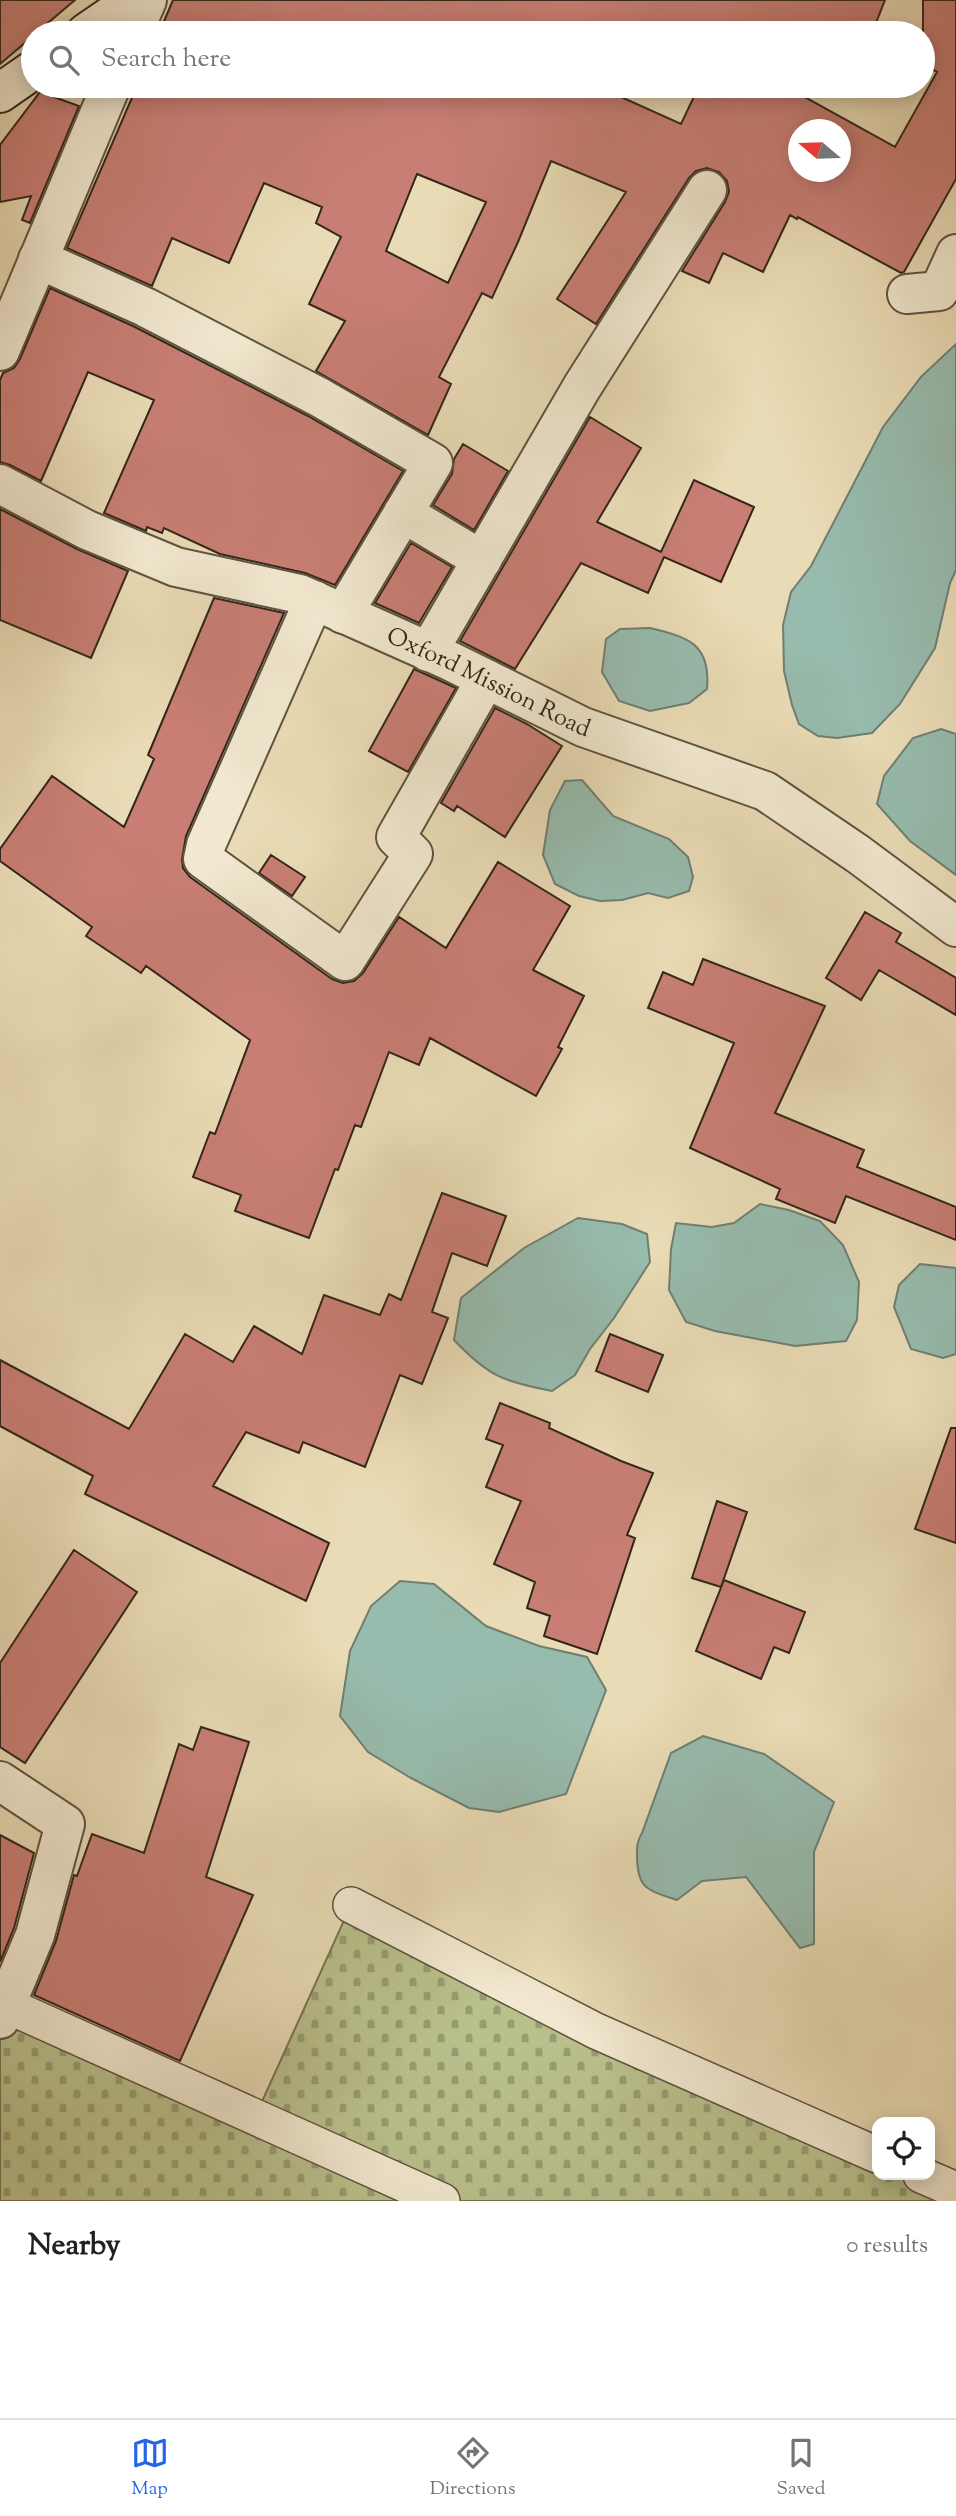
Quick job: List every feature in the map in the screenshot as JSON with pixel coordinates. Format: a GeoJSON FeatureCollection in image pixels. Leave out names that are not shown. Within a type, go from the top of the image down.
{"type":"FeatureCollection","features":[{"type":"Feature","properties":{"kind":"street"},"geometry":{"type":"LineString","coordinates":[[103,21],[134,0]]}},
{"type":"Feature","properties":{"kind":"street"},"geometry":{"type":"LineString","coordinates":[[138,21],[147,0]]}},
{"type":"Feature","properties":{"kind":"street"},"geometry":{"type":"LineString","coordinates":[[0,93],[21,78]]}},
{"type":"Feature","properties":{"kind":"street"},"geometry":{"type":"LineString","coordinates":[[0,351],[106,98]]}},
{"type":"Feature","properties":{"kind":"street"},"geometry":{"type":"LineString","coordinates":[[428,652],[582,387],[707,190]]}},
{"type":"Feature","properties":{"kind":"street"},"geometry":{"type":"LineString","coordinates":[[907,294],[939,291],[956,254]]}},
{"type":"Feature","properties":{"kind":"street"},"geometry":{"type":"LineString","coordinates":[[38,259],[182,326],[319,397],[433,463],[403,513],[329,607],[206,845],[203,859],[345,961],[413,854],[396,837],[486,679]]}},
{"type":"Feature","properties":{"kind":"street","name":"Oxford Mission Road"},"geometry":{"type":"LineString","coordinates":[[0,484],[88,530],[176,567],[300,594],[486,679],[583,727],[765,791],[867,860],[956,927]]}},
{"type":"Feature","properties":{"kind":"street"},"geometry":{"type":"LineString","coordinates":[[403,513],[482,560]]}},
{"type":"Feature","properties":{"kind":"street"},"geometry":{"type":"LineString","coordinates":[[0,1781],[65,1824],[35,1935],[3,2012],[442,2201]]}},
{"type":"Feature","properties":{"kind":"street"},"geometry":{"type":"LineString","coordinates":[[351,1905],[596,2031],[872,2153]]}},
{"type":"Feature","properties":{"kind":"street"},"geometry":{"type":"LineString","coordinates":[[933,2180],[956,2190]]}},
{"type":"Feature","properties":{"kind":"green space"},"geometry":{"type":"Polygon","coordinates":[[[351,1905],[872,2151],[872,2180],[930,2180],[956,2201],[0,2201],[0,2019],[255,2117],[351,1905]]]}},
{"type":"Feature","properties":{"kind":"shaded area"},"geometry":{"type":"Polygon","coordinates":[[[956,344],[956,570],[950,583],[935,648],[900,704],[872,733],[837,738],[818,736],[799,724],[784,671],[783,625],[791,592],[811,566],[883,427],[921,377],[956,344]]]}},
{"type":"Feature","properties":{"kind":"shaded area"},"geometry":{"type":"Polygon","coordinates":[[[650,628],[685,639],[694,645],[705,661],[707,689],[689,703],[650,711],[619,701],[602,672],[606,639],[620,629],[650,628]]]}},
{"type":"Feature","properties":{"kind":"shaded area"},"geometry":{"type":"Polygon","coordinates":[[[941,729],[956,734],[956,875],[910,841],[877,804],[884,776],[913,738],[941,729]]]}},
{"type":"Feature","properties":{"kind":"shaded area"},"geometry":{"type":"Polygon","coordinates":[[[582,780],[613,816],[669,839],[688,857],[693,877],[689,891],[668,898],[648,893],[622,900],[600,901],[579,896],[555,884],[543,855],[550,810],[565,781],[582,780]]]}},
{"type":"Feature","properties":{"kind":"shaded area"},"geometry":{"type":"Polygon","coordinates":[[[760,1204],[789,1210],[820,1221],[843,1245],[859,1282],[857,1320],[846,1341],[795,1346],[715,1331],[686,1322],[669,1290],[671,1249],[676,1223],[712,1227],[734,1223],[760,1204]]]}},
{"type":"Feature","properties":{"kind":"shaded area"},"geometry":{"type":"Polygon","coordinates":[[[578,1218],[622,1224],[647,1234],[650,1262],[575,1375],[552,1391],[521,1384],[487,1370],[454,1340],[461,1298],[524,1248],[578,1218]]]}},
{"type":"Feature","properties":{"kind":"shaded area"},"geometry":{"type":"Polygon","coordinates":[[[920,1264],[956,1268],[956,1354],[943,1358],[911,1349],[894,1307],[899,1285],[920,1264]]]}},
{"type":"Feature","properties":{"kind":"shaded area"},"geometry":{"type":"Polygon","coordinates":[[[400,1581],[434,1584],[486,1626],[539,1646],[587,1657],[606,1690],[566,1794],[499,1812],[469,1808],[368,1752],[340,1716],[350,1651],[371,1606],[400,1581]]]}},
{"type":"Feature","properties":{"kind":"shaded area"},"geometry":{"type":"Polygon","coordinates":[[[703,1736],[764,1754],[834,1802],[814,1852],[814,1944],[800,1948],[746,1877],[702,1881],[677,1900],[658,1894],[642,1882],[637,1866],[638,1841],[671,1753],[703,1736]]]}},
{"type":"Feature","properties":{"kind":"building"},"geometry":{"type":"Polygon","coordinates":[[[0,0],[75,0],[50,21],[21,21],[21,46],[0,64],[0,0]]]}},
{"type":"Feature","properties":{"kind":"building"},"geometry":{"type":"Polygon","coordinates":[[[173,0],[885,0],[877,21],[164,21],[173,0]]]}},
{"type":"Feature","properties":{"kind":"building"},"geometry":{"type":"Polygon","coordinates":[[[923,0],[956,0],[956,179],[901,273],[790,215],[763,272],[723,253],[709,283],[682,271],[729,192],[727,181],[719,172],[707,168],[696,171],[689,178],[596,324],[557,299],[626,192],[551,161],[492,298],[482,293],[439,377],[451,384],[428,435],[316,371],[345,321],[309,304],[341,237],[316,223],[322,207],[264,183],[229,263],[172,238],[152,286],[67,248],[132,98],[623,98],[681,124],[693,98],[806,98],[844,119],[788,119],[788,182],[851,182],[851,123],[895,147],[922,98],[935,98],[935,21],[923,21],[923,0]],[[417,174],[386,251],[448,283],[486,202],[417,174]]]}},
{"type":"Feature","properties":{"kind":"building"},"geometry":{"type":"Polygon","coordinates":[[[35,98],[57,98],[79,106],[30,223],[22,220],[31,196],[0,202],[0,145],[35,98]]]}},
{"type":"Feature","properties":{"kind":"building"},"geometry":{"type":"Polygon","coordinates":[[[50,288],[135,327],[308,416],[403,471],[335,585],[305,573],[220,554],[164,528],[162,533],[147,527],[146,531],[104,513],[154,400],[88,372],[41,481],[0,462],[0,380],[3,373],[14,368],[20,359],[50,288]]]}},
{"type":"Feature","properties":{"kind":"building"},"geometry":{"type":"Polygon","coordinates":[[[590,417],[641,448],[597,522],[661,552],[694,480],[754,507],[721,582],[664,557],[648,593],[581,563],[515,669],[460,641],[590,417]]]}},
{"type":"Feature","properties":{"kind":"building"},"geometry":{"type":"Polygon","coordinates":[[[463,444],[508,471],[474,530],[433,505],[452,474],[454,459],[463,444]]]}},
{"type":"Feature","properties":{"kind":"building"},"geometry":{"type":"Polygon","coordinates":[[[0,509],[77,549],[128,571],[91,658],[0,620],[0,509]]]}},
{"type":"Feature","properties":{"kind":"building"},"geometry":{"type":"Polygon","coordinates":[[[411,543],[452,567],[419,623],[375,603],[411,543]]]}},
{"type":"Feature","properties":{"kind":"building"},"geometry":{"type":"Polygon","coordinates":[[[214,598],[284,613],[186,836],[182,859],[183,868],[190,877],[332,979],[343,983],[354,981],[363,973],[399,917],[446,948],[498,862],[570,906],[533,970],[584,996],[558,1047],[562,1049],[536,1096],[430,1038],[419,1065],[389,1052],[361,1127],[355,1125],[309,1238],[235,1211],[241,1195],[193,1177],[210,1132],[215,1134],[250,1040],[146,966],[141,973],[86,936],[92,927],[0,861],[0,849],[52,776],[124,827],[154,759],[148,755],[214,598]]]}},
{"type":"Feature","properties":{"kind":"building"},"geometry":{"type":"Polygon","coordinates":[[[414,669],[456,688],[408,772],[369,751],[414,669]]]}},
{"type":"Feature","properties":{"kind":"building"},"geometry":{"type":"Polygon","coordinates":[[[495,708],[562,746],[505,837],[457,806],[454,811],[441,803],[495,708]]]}},
{"type":"Feature","properties":{"kind":"building"},"geometry":{"type":"Polygon","coordinates":[[[271,855],[305,877],[292,896],[259,873],[271,855]]]}},
{"type":"Feature","properties":{"kind":"building"},"geometry":{"type":"Polygon","coordinates":[[[865,912],[901,933],[896,942],[956,978],[956,1015],[879,970],[861,1000],[826,978],[865,912]]]}},
{"type":"Feature","properties":{"kind":"building"},"geometry":{"type":"Polygon","coordinates":[[[703,959],[825,1006],[775,1113],[864,1150],[857,1167],[956,1207],[956,1240],[846,1196],[835,1223],[776,1199],[780,1189],[690,1148],[734,1043],[648,1008],[663,972],[693,985],[703,959]]]}},
{"type":"Feature","properties":{"kind":"building"},"geometry":{"type":"Polygon","coordinates":[[[442,1193],[506,1216],[487,1266],[452,1253],[432,1312],[448,1318],[422,1384],[400,1375],[365,1467],[303,1442],[299,1453],[246,1432],[213,1486],[329,1543],[306,1601],[85,1494],[93,1476],[0,1426],[0,1360],[129,1429],[185,1334],[233,1362],[254,1326],[302,1354],[324,1295],[380,1315],[389,1294],[401,1300],[442,1193]]]}},
{"type":"Feature","properties":{"kind":"building"},"geometry":{"type":"Polygon","coordinates":[[[610,1334],[663,1355],[648,1392],[596,1371],[610,1334]]]}},
{"type":"Feature","properties":{"kind":"building"},"geometry":{"type":"Polygon","coordinates":[[[500,1403],[550,1423],[549,1428],[653,1473],[627,1535],[635,1538],[597,1654],[544,1636],[550,1616],[527,1608],[535,1582],[494,1564],[521,1501],[486,1487],[503,1445],[486,1439],[500,1403]]]}},
{"type":"Feature","properties":{"kind":"building"},"geometry":{"type":"Polygon","coordinates":[[[951,1428],[956,1428],[956,1543],[915,1529],[951,1428]]]}},
{"type":"Feature","properties":{"kind":"building"},"geometry":{"type":"Polygon","coordinates":[[[717,1501],[747,1512],[721,1587],[692,1578],[717,1501]]]}},
{"type":"Feature","properties":{"kind":"building"},"geometry":{"type":"Polygon","coordinates":[[[74,1550],[137,1592],[25,1763],[0,1747],[0,1663],[74,1550]]]}},
{"type":"Feature","properties":{"kind":"building"},"geometry":{"type":"Polygon","coordinates":[[[724,1580],[805,1612],[789,1653],[774,1647],[761,1679],[696,1651],[724,1580]]]}},
{"type":"Feature","properties":{"kind":"building"},"geometry":{"type":"Polygon","coordinates":[[[201,1727],[249,1742],[206,1877],[253,1895],[180,2061],[34,1995],[56,1941],[74,1875],[77,1876],[92,1834],[144,1853],[179,1744],[193,1750],[201,1727]]]}},
{"type":"Feature","properties":{"kind":"building"},"geometry":{"type":"Polygon","coordinates":[[[0,1835],[34,1853],[14,1928],[0,1962],[0,1835]]]}}]}
